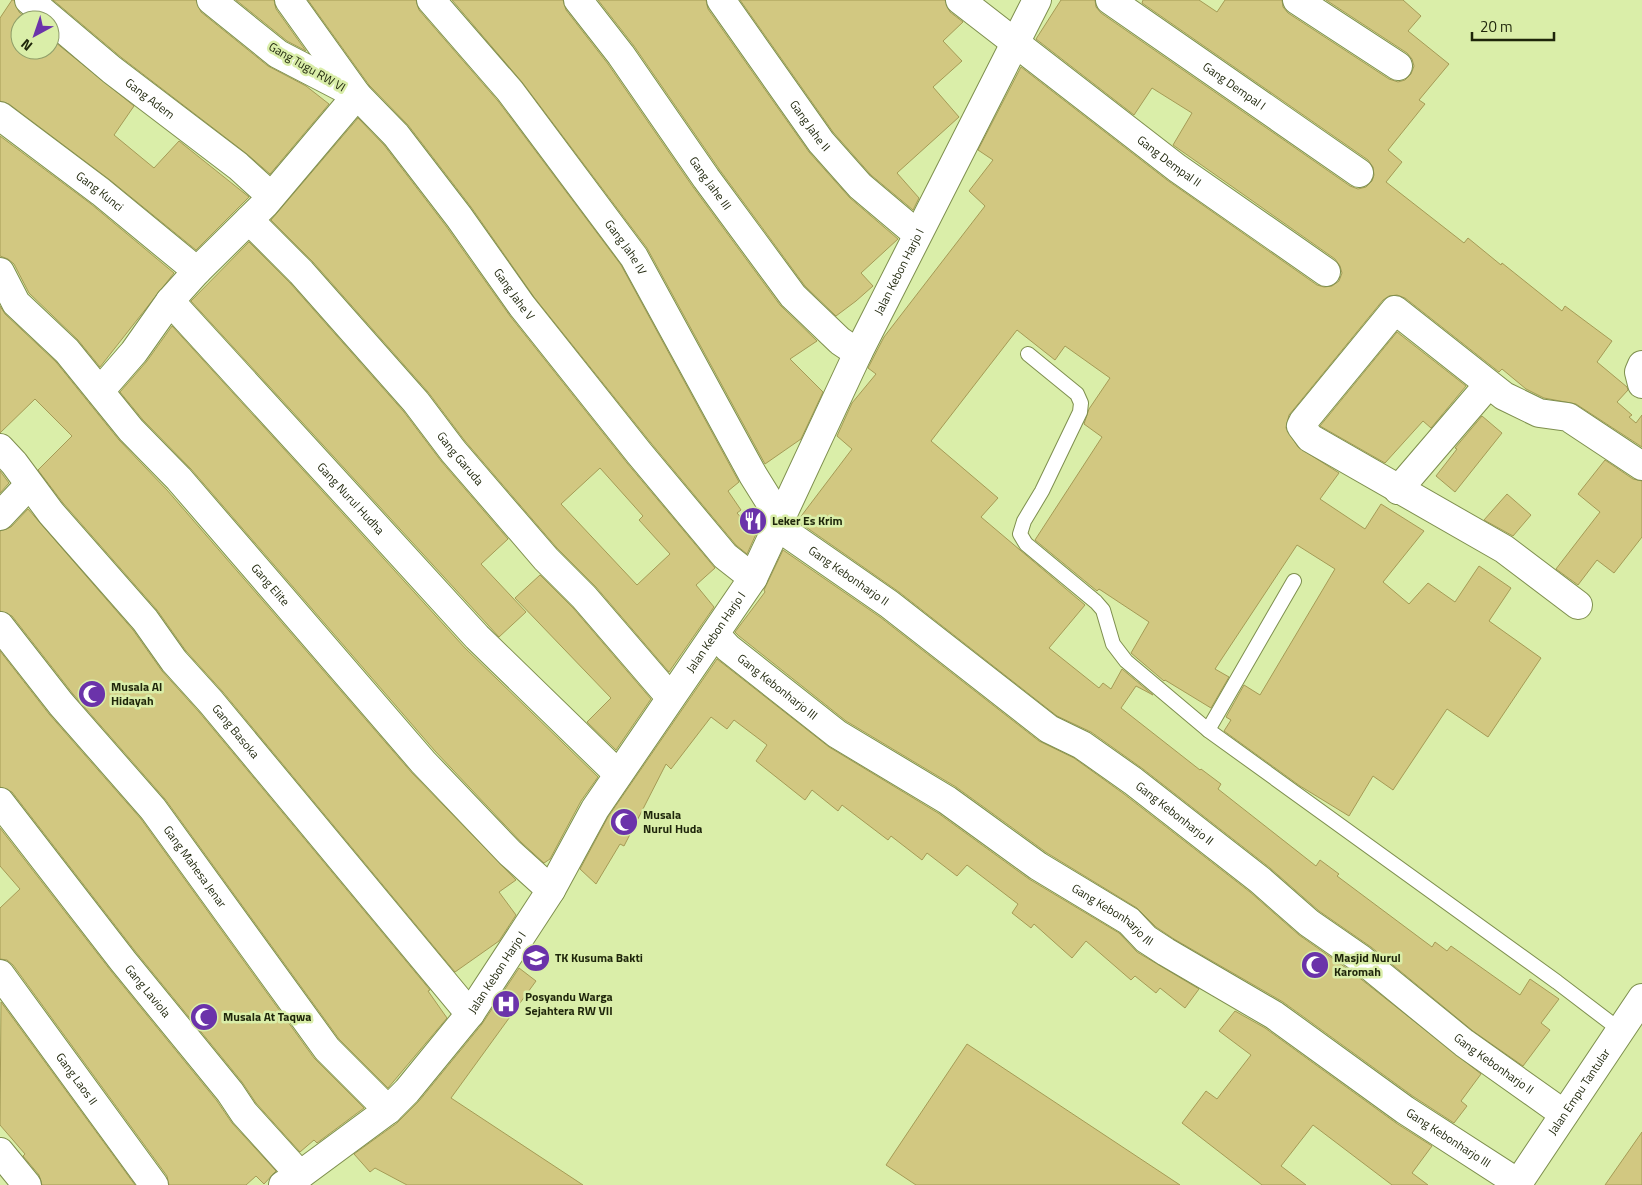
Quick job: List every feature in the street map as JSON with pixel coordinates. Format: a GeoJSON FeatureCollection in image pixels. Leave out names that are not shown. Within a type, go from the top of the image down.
{"type":"FeatureCollection","features":[{"type":"Feature","properties":{"kind":"street","name":"Gang Adem"},"geometry":{"type":"LineString","coordinates":[[29,0],[112,70],[238,166],[271,196]]}},
{"type":"Feature","properties":{"kind":"street","name":"Gang Tugu RW VI"},"geometry":{"type":"LineString","coordinates":[[211,0],[278,54],[357,95]]}},
{"type":"Feature","properties":{"kind":"street","name":"Gang Jahe V"},"geometry":{"type":"LineString","coordinates":[[289,0],[357,95],[396,135],[459,217],[517,299],[640,453],[725,556],[753,578]]}},
{"type":"Feature","properties":{"kind":"street","name":"Gang Jahe IV"},"geometry":{"type":"LineString","coordinates":[[431,0],[510,91],[634,257],[753,475],[782,520]]}},
{"type":"Feature","properties":{"kind":"street","name":"Gang Jahe III"},"geometry":{"type":"LineString","coordinates":[[578,0],[621,55],[706,178],[793,296],[840,341],[858,353]]}},
{"type":"Feature","properties":{"kind":"street","name":"Gang Jahe II"},"geometry":{"type":"LineString","coordinates":[[721,0],[820,142],[860,186],[917,234]]}},
{"type":"Feature","properties":{"kind":"street","name":"Gang Dempal II"},"geometry":{"type":"LineString","coordinates":[[960,0],[1177,168],[1326,272]]}},
{"type":"Feature","properties":{"kind":"street","name":"Jalan Kebon Harjo I"},"geometry":{"type":"LineString","coordinates":[[291,1180],[388,1110],[407,1091],[470,1014],[551,890],[595,809],[753,578],[782,520],[858,353],[1037,0]]}},
{"type":"Feature","properties":{"kind":"street","name":"Gang Dempal I"},"geometry":{"type":"LineString","coordinates":[[1110,0],[1359,173]]}},
{"type":"Feature","properties":{"kind":"street"},"geometry":{"type":"LineString","coordinates":[[1297,0],[1398,66]]}},
{"type":"Feature","properties":{"kind":"street"},"geometry":{"type":"LineString","coordinates":[[100,391],[134,352],[170,301],[271,196],[357,95]]}},
{"type":"Feature","properties":{"kind":"street","name":"Gang Kunci"},"geometry":{"type":"LineString","coordinates":[[0,116],[101,192],[197,271]]}},
{"type":"Feature","properties":{"kind":"street","name":"Gang Garuda"},"geometry":{"type":"LineString","coordinates":[[249,220],[301,272],[416,402],[453,451],[546,559],[584,596],[670,697]]}},
{"type":"Feature","properties":{"kind":"street","name":"Gang Elite"},"geometry":{"type":"LineString","coordinates":[[0,272],[16,303],[67,351],[131,430],[179,479],[422,762],[510,853],[551,890]]}},
{"type":"Feature","properties":{"kind":"street","name":"Gang Nurul Hudha"},"geometry":{"type":"LineString","coordinates":[[170,301],[476,637],[618,774]]}},
{"type":"Feature","properties":{"kind":"street"},"geometry":{"type":"LineString","coordinates":[[1578,605],[1504,549],[1310,438],[1301,426],[1395,310],[1504,396],[1539,413],[1568,417],[1642,466]]}},
{"type":"Feature","properties":{"kind":"street"},"geometry":{"type":"LineString","coordinates":[[1642,365],[1639,372],[1642,384]]}},
{"type":"Feature","properties":{"kind":"street"},"geometry":{"type":"LineString","coordinates":[[1398,490],[1488,385]]}},
{"type":"Feature","properties":{"kind":"street","name":"Gang Basoka"},"geometry":{"type":"LineString","coordinates":[[0,448],[14,463],[51,513],[145,620],[174,661],[211,702],[470,1014]]}},
{"type":"Feature","properties":{"kind":"street"},"geometry":{"type":"LineString","coordinates":[[0,516],[29,485]]}},
{"type":"Feature","properties":{"kind":"street","name":"Gang Kebonharjo II"},"geometry":{"type":"LineString","coordinates":[[782,520],[791,536],[889,604],[1049,729],[1082,745],[1133,781],[1260,880],[1309,923],[1361,958],[1464,1043],[1564,1114]]}},
{"type":"Feature","properties":{"kind":"street","name":"Gang Mahesa Jenar"},"geometry":{"type":"LineString","coordinates":[[0,626],[61,704],[153,809],[327,1049],[388,1110]]}},
{"type":"Feature","properties":{"kind":"street","name":"Gang Kebonharjo III"},"geometry":{"type":"LineString","coordinates":[[715,634],[728,648],[837,734],[947,800],[1038,866],[1129,921],[1146,938],[1166,952],[1282,1020],[1405,1110],[1517,1184]]}},
{"type":"Feature","properties":{"kind":"street","name":"Gang Laviola"},"geometry":{"type":"LineString","coordinates":[[0,802],[123,961],[230,1092],[291,1180]]}},
{"type":"Feature","properties":{"kind":"street","name":"Gang Laos II"},"geometry":{"type":"LineString","coordinates":[[0,974],[154,1185]]}},
{"type":"Feature","properties":{"kind":"street","name":"Jalan Empu Tantular"},"geometry":{"type":"LineString","coordinates":[[1517,1184],[1642,998]]}},
{"type":"Feature","properties":{"kind":"street"},"geometry":{"type":"LineString","coordinates":[[0,1152],[27,1185]]}},
{"type":"Feature","properties":{"kind":"lane"},"geometry":{"type":"LineString","coordinates":[[1028,354],[1077,394],[1081,403],[1080,412],[1042,491],[1024,521],[1020,534],[1026,544],[1096,602],[1103,610],[1113,644],[1126,661],[1208,730],[1557,982],[1620,1030]]}},
{"type":"Feature","properties":{"kind":"lane"},"geometry":{"type":"LineString","coordinates":[[1208,730],[1294,582]]}},
{"type":"Feature","properties":{"kind":"building"},"geometry":{"type":"Polygon","coordinates":[[[12,0],[14,0],[18,10],[10,10],[10,60],[60,60],[60,46],[134,106],[114,135],[154,168],[179,141],[249,197],[196,250],[110,180],[9,104],[0,101],[0,18],[12,0]]]}},
{"type":"Feature","properties":{"kind":"building"},"geometry":{"type":"Polygon","coordinates":[[[53,0],[196,0],[201,12],[268,66],[306,86],[329,104],[270,174],[247,154],[122,58],[53,0]]]}},
{"type":"Feature","properties":{"kind":"building"},"geometry":{"type":"Polygon","coordinates":[[[236,0],[274,0],[276,9],[306,51],[287,41],[236,0]]]}},
{"type":"Feature","properties":{"kind":"building"},"geometry":{"type":"Polygon","coordinates":[[[308,0],[416,0],[419,10],[498,101],[621,265],[739,482],[728,491],[741,510],[737,513],[756,534],[747,554],[736,545],[651,443],[534,297],[471,207],[408,125],[369,85],[308,0]]]}},
{"type":"Feature","properties":{"kind":"building"},"geometry":{"type":"Polygon","coordinates":[[[452,0],[563,0],[566,10],[608,64],[693,187],[780,305],[817,341],[790,359],[823,392],[801,439],[765,464],[647,248],[522,82],[452,0]]]}},
{"type":"Feature","properties":{"kind":"building"},"geometry":{"type":"Polygon","coordinates":[[[598,0],[706,0],[708,9],[809,152],[850,198],[898,239],[861,273],[873,286],[836,316],[805,286],[719,169],[634,46],[598,0]]]}},
{"type":"Feature","properties":{"kind":"building"},"geometry":{"type":"Polygon","coordinates":[[[740,0],[945,0],[950,12],[963,22],[943,41],[962,61],[933,87],[959,117],[897,173],[919,198],[913,210],[871,175],[833,132],[740,0]]]}},
{"type":"Feature","properties":{"kind":"building"},"geometry":{"type":"Polygon","coordinates":[[[1061,0],[1095,0],[1096,7],[1101,13],[1350,186],[1358,189],[1366,187],[1372,181],[1374,175],[1373,167],[1368,160],[1142,3],[1143,0],[1199,0],[1217,12],[1225,0],[1282,0],[1283,7],[1288,13],[1389,79],[1398,82],[1405,80],[1411,74],[1414,66],[1412,59],[1407,53],[1326,0],[1403,0],[1421,16],[1408,31],[1449,64],[1419,100],[1425,104],[1388,150],[1402,162],[1386,182],[1464,243],[1468,238],[1562,311],[1565,306],[1612,341],[1597,362],[1627,387],[1628,390],[1617,402],[1632,415],[1629,417],[1636,423],[1642,415],[1642,447],[1576,404],[1544,398],[1526,389],[1502,369],[1499,372],[1405,298],[1397,295],[1389,296],[1383,300],[1289,415],[1286,428],[1298,447],[1339,473],[1320,499],[1365,529],[1381,504],[1424,531],[1383,582],[1409,604],[1428,583],[1455,602],[1479,566],[1511,588],[1489,621],[1541,658],[1488,737],[1447,709],[1393,790],[1373,776],[1349,816],[1300,786],[1224,731],[1231,720],[1226,717],[1244,685],[1260,695],[1335,569],[1297,545],[1215,669],[1229,677],[1211,708],[1164,681],[1131,653],[1149,622],[1099,589],[1097,591],[1035,540],[1102,437],[1084,424],[1089,409],[1110,378],[1065,346],[1055,360],[1017,330],[931,441],[998,498],[981,517],[1085,605],[1049,648],[1099,688],[1103,683],[1111,689],[1122,669],[1153,695],[1136,686],[1121,708],[1200,770],[1221,784],[1218,789],[1316,866],[1320,860],[1339,874],[1337,876],[1432,947],[1435,942],[1447,951],[1451,946],[1520,995],[1530,979],[1559,999],[1541,1023],[1550,1030],[1523,1066],[1473,1031],[1371,947],[1319,911],[1270,868],[1143,769],[1091,732],[1057,716],[899,592],[803,525],[799,519],[852,449],[837,436],[852,403],[876,374],[868,368],[884,337],[985,206],[969,191],[993,160],[978,150],[1021,67],[1167,180],[1317,285],[1324,287],[1332,286],[1339,281],[1342,273],[1335,259],[1173,145],[1192,113],[1152,88],[1134,115],[1036,39],[1061,0]]]}},
{"type":"Feature","properties":{"kind":"building"},"geometry":{"type":"Polygon","coordinates":[[[358,118],[384,145],[446,226],[510,316],[627,463],[715,568],[696,585],[714,607],[669,672],[596,587],[557,548],[465,441],[428,392],[313,262],[271,220],[358,118]],[[600,468],[561,504],[637,585],[670,554],[639,520],[643,516],[600,468]]]}},
{"type":"Feature","properties":{"kind":"building"},"geometry":{"type":"Polygon","coordinates":[[[0,136],[91,204],[174,273],[100,367],[78,340],[29,293],[14,264],[0,256],[0,136]]]}},
{"type":"Feature","properties":{"kind":"building"},"geometry":{"type":"Polygon","coordinates":[[[249,242],[290,283],[404,412],[441,461],[508,539],[481,564],[526,612],[499,637],[191,301],[249,242]]]}},
{"type":"Feature","properties":{"kind":"building"},"geometry":{"type":"Polygon","coordinates":[[[0,306],[5,314],[56,362],[119,440],[167,490],[412,773],[516,880],[499,892],[516,915],[499,941],[455,972],[223,692],[186,651],[157,610],[63,503],[38,470],[72,436],[35,399],[0,433],[0,306]]]}},
{"type":"Feature","properties":{"kind":"building"},"geometry":{"type":"Polygon","coordinates":[[[172,326],[465,648],[598,777],[581,801],[550,859],[544,863],[521,842],[435,751],[191,469],[143,420],[120,392],[147,361],[172,326]]]}},
{"type":"Feature","properties":{"kind":"building"},"geometry":{"type":"Polygon","coordinates":[[[1397,332],[1466,386],[1431,428],[1423,421],[1385,463],[1320,426],[1397,332]]]}},
{"type":"Feature","properties":{"kind":"building"},"geometry":{"type":"Polygon","coordinates":[[[1482,416],[1502,433],[1455,492],[1436,476],[1457,449],[1455,448],[1482,416]]]}},
{"type":"Feature","properties":{"kind":"building"},"geometry":{"type":"Polygon","coordinates":[[[1605,460],[1633,479],[1642,481],[1642,537],[1614,573],[1597,560],[1578,585],[1556,569],[1600,512],[1578,494],[1605,460]]]}},
{"type":"Feature","properties":{"kind":"building"},"geometry":{"type":"Polygon","coordinates":[[[0,471],[9,483],[0,493],[0,471]]]}},
{"type":"Feature","properties":{"kind":"building"},"geometry":{"type":"Polygon","coordinates":[[[1507,494],[1531,515],[1513,536],[1484,520],[1507,494]]]}},
{"type":"Feature","properties":{"kind":"building"},"geometry":{"type":"Polygon","coordinates":[[[28,509],[133,630],[162,671],[199,712],[430,990],[428,991],[447,1018],[388,1088],[339,1039],[165,799],[73,694],[12,616],[0,611],[0,531],[11,527],[28,509]]]}},
{"type":"Feature","properties":{"kind":"building"},"geometry":{"type":"Polygon","coordinates":[[[783,550],[880,617],[1039,741],[1074,758],[1124,794],[1250,892],[1299,935],[1352,972],[1481,1074],[1461,1101],[1467,1106],[1454,1123],[1414,1097],[1283,1002],[1174,939],[1156,927],[1137,908],[1047,853],[956,787],[846,721],[739,636],[735,632],[765,592],[764,590],[783,550]]]}},
{"type":"Feature","properties":{"kind":"building"},"geometry":{"type":"Polygon","coordinates":[[[540,575],[573,608],[651,699],[616,750],[587,722],[611,698],[515,598],[540,575]]]}},
{"type":"Feature","properties":{"kind":"building"},"geometry":{"type":"Polygon","coordinates":[[[0,651],[49,714],[141,819],[314,1058],[364,1108],[317,1143],[314,1140],[300,1152],[256,1103],[242,1082],[135,951],[12,792],[0,787],[0,651]]]}},
{"type":"Feature","properties":{"kind":"building"},"geometry":{"type":"Polygon","coordinates":[[[717,659],[829,747],[938,813],[1029,879],[1119,933],[1137,952],[1199,989],[1185,1008],[1160,988],[1156,993],[1135,976],[1131,980],[1086,941],[1072,958],[1034,924],[1031,928],[1012,913],[1018,904],[967,865],[957,876],[927,853],[922,860],[891,836],[888,840],[842,805],[838,811],[812,790],[805,800],[756,761],[767,745],[734,720],[727,729],[711,717],[671,769],[666,764],[624,846],[620,844],[596,884],[580,869],[608,817],[717,659]]]}},
{"type":"Feature","properties":{"kind":"building"},"geometry":{"type":"Polygon","coordinates":[[[0,828],[111,971],[217,1101],[232,1123],[276,1171],[264,1184],[256,1176],[246,1185],[169,1185],[167,1176],[13,965],[7,960],[0,959],[0,908],[20,889],[0,866],[0,828]]]}},
{"type":"Feature","properties":{"kind":"building"},"geometry":{"type":"Polygon","coordinates":[[[519,968],[536,981],[451,1098],[583,1185],[407,1185],[375,1168],[370,1172],[354,1154],[397,1123],[419,1101],[482,1024],[519,968]]]}},
{"type":"Feature","properties":{"kind":"building"},"geometry":{"type":"Polygon","coordinates":[[[1,1002],[135,1185],[42,1185],[39,1175],[23,1156],[25,1154],[0,1125],[1,1002]]]}},
{"type":"Feature","properties":{"kind":"building"},"geometry":{"type":"Polygon","coordinates":[[[1235,1011],[1265,1028],[1396,1123],[1432,1146],[1412,1173],[1428,1185],[1392,1185],[1313,1125],[1281,1166],[1306,1185],[1262,1185],[1182,1123],[1206,1091],[1217,1099],[1251,1055],[1219,1031],[1235,1011]]]}},
{"type":"Feature","properties":{"kind":"building"},"geometry":{"type":"Polygon","coordinates":[[[967,1044],[1180,1185],[916,1185],[886,1165],[967,1044]]]}},
{"type":"Feature","properties":{"kind":"building"},"geometry":{"type":"Polygon","coordinates":[[[1642,1132],[1642,1185],[1605,1185],[1642,1132]]]}},
{"type":"Feature","properties":{"kind":"place","name":"Leker Es Krim"},"geometry":{"type":"Point","coordinates":[753,521]}},
{"type":"Feature","properties":{"kind":"place","name":"Musala Al Hidayah"},"geometry":{"type":"Point","coordinates":[92,694]}},
{"type":"Feature","properties":{"kind":"place","name":"Musala Nurul Huda"},"geometry":{"type":"Point","coordinates":[624,822]}},
{"type":"Feature","properties":{"kind":"place","name":"TK Kusuma Bakti"},"geometry":{"type":"Point","coordinates":[536,958]}},
{"type":"Feature","properties":{"kind":"place","name":"Masjid Nurul Karomah"},"geometry":{"type":"Point","coordinates":[1315,965]}},
{"type":"Feature","properties":{"kind":"place","name":"Posyandu Warga Sejahtera RW VII"},"geometry":{"type":"Point","coordinates":[506,1004]}},
{"type":"Feature","properties":{"kind":"place","name":"Musala At Taqwa"},"geometry":{"type":"Point","coordinates":[204,1017]}}]}
